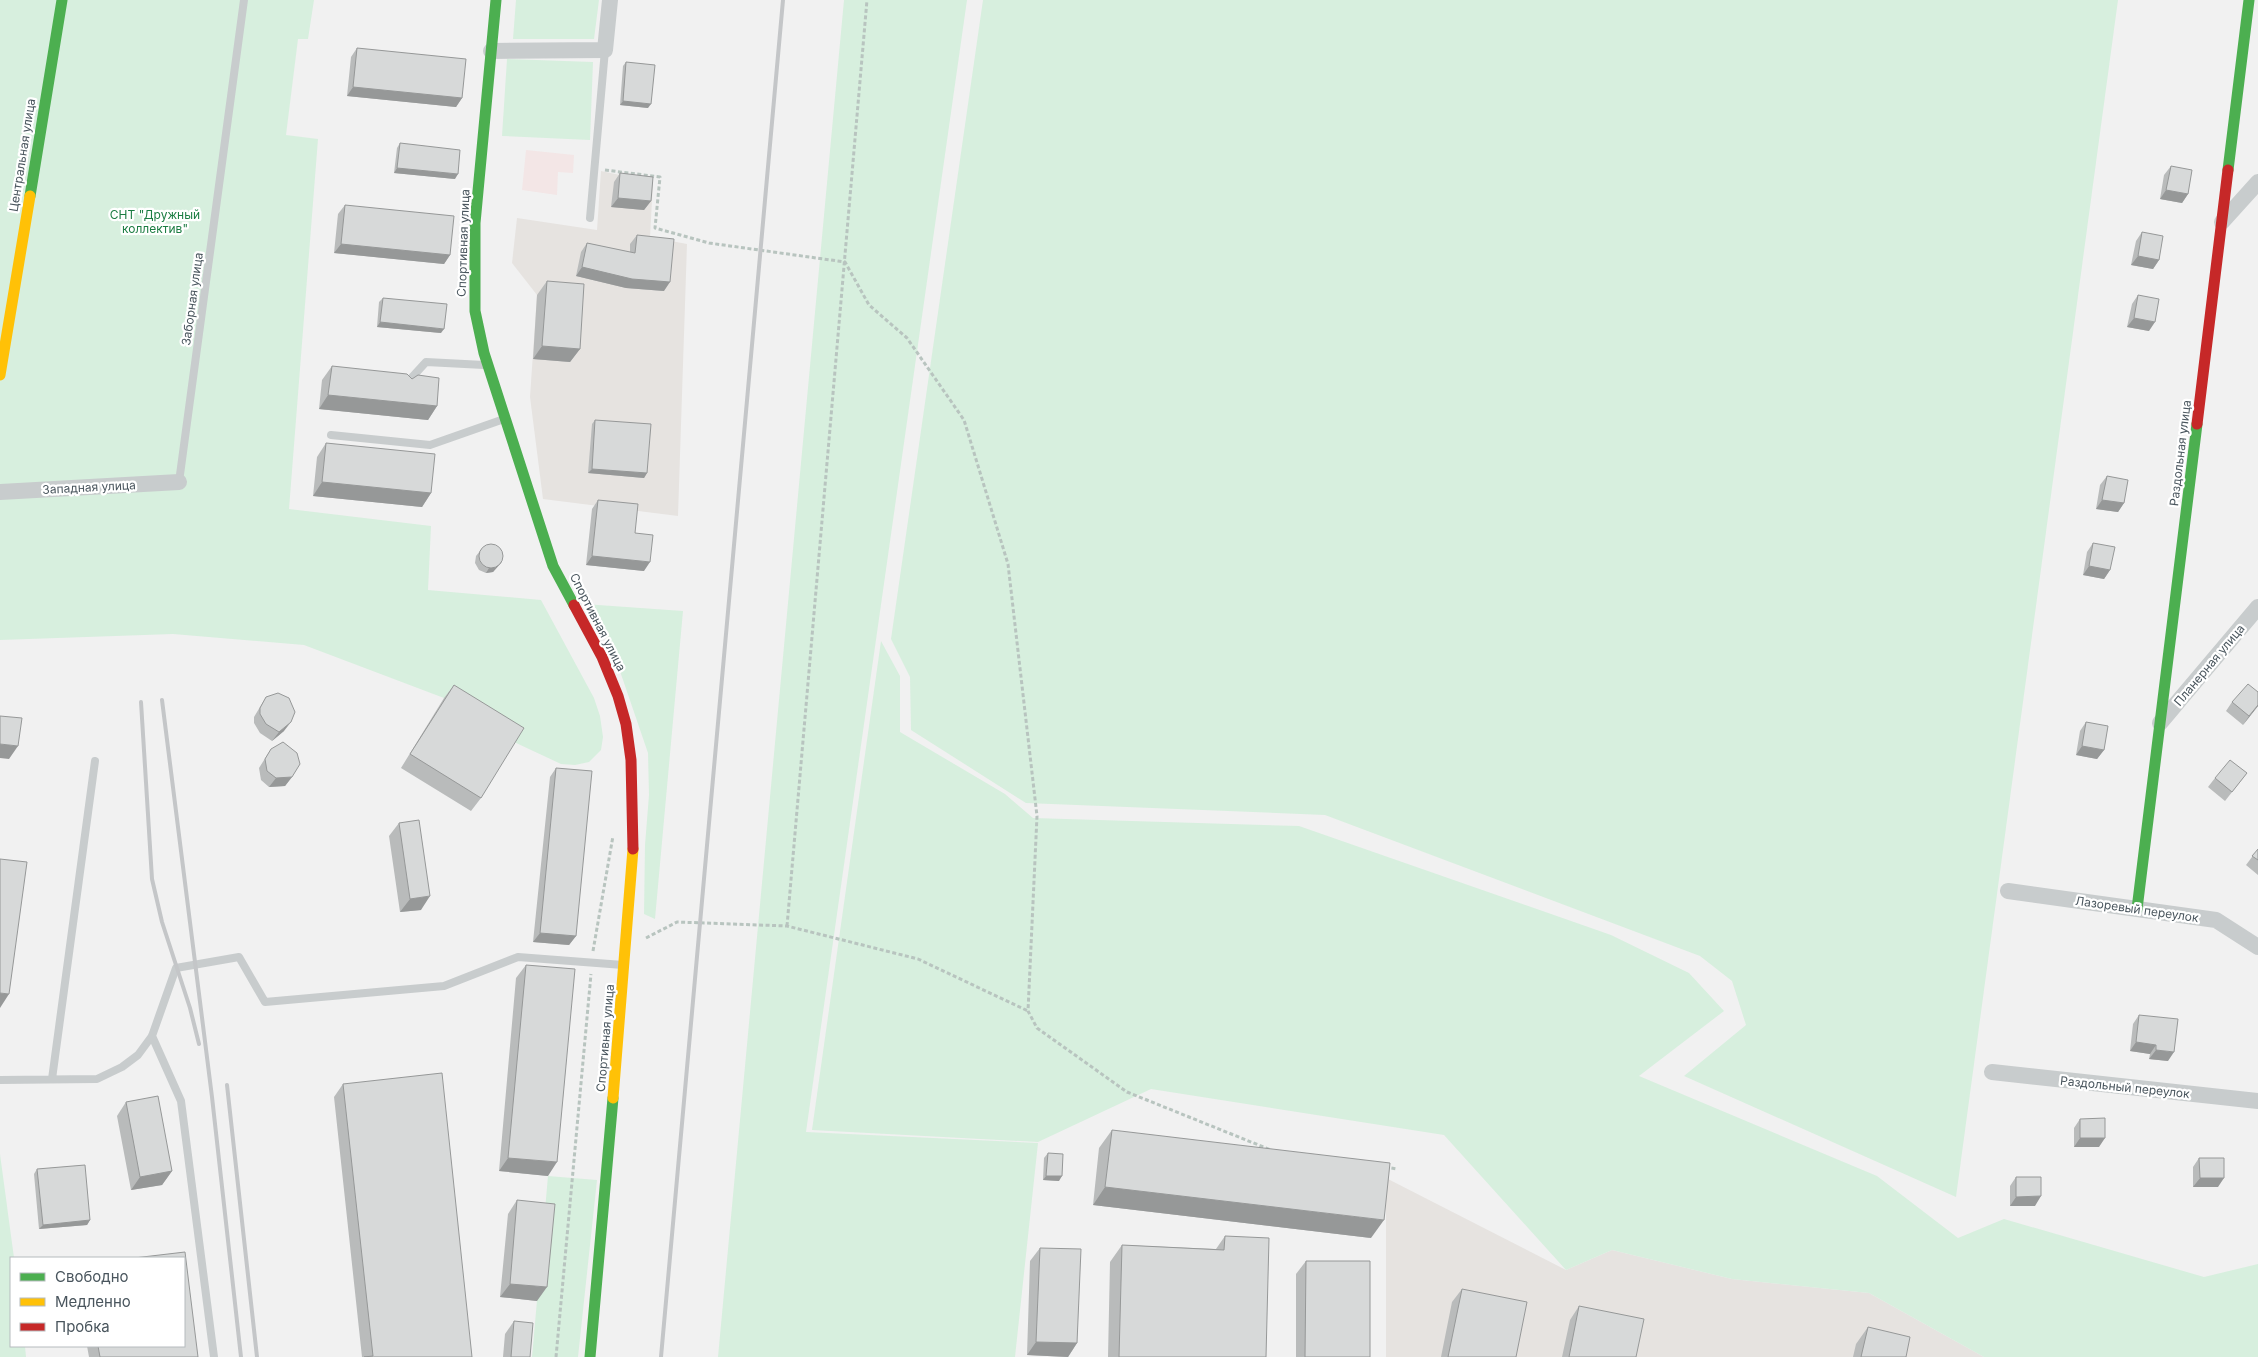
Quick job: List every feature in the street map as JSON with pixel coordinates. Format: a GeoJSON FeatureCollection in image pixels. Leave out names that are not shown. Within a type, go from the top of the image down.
{"type":"FeatureCollection","features":[{"type":"Feature","properties":{"kind":"street","name":"Центральная улица"},"geometry":{"type":"LineString","coordinates":[[0,375],[62,0]]}},
{"type":"Feature","properties":{"kind":"street","name":"Спортивная улица"},"geometry":{"type":"LineString","coordinates":[[496,0],[475,223],[475,311],[489,365],[553,566],[602,657],[618,696],[626,724],[631,760],[634,844],[590,1357]]}},
{"type":"Feature","properties":{"kind":"street"},"geometry":{"type":"LineString","coordinates":[[491,51],[605,50],[610,0]]}},
{"type":"Feature","properties":{"kind":"street","name":"Раздольная улица"},"geometry":{"type":"LineString","coordinates":[[2137,910],[2249,0]]}},
{"type":"Feature","properties":{"kind":"street"},"geometry":{"type":"LineString","coordinates":[[2222,222],[2258,182]]}},
{"type":"Feature","properties":{"kind":"street","name":"Западная улица"},"geometry":{"type":"LineString","coordinates":[[0,492],[179,482]]}},
{"type":"Feature","properties":{"kind":"street","name":"Планерная улица"},"geometry":{"type":"LineString","coordinates":[[2160,723],[2258,607]]}},
{"type":"Feature","properties":{"kind":"street","name":"Лазоревый переулок"},"geometry":{"type":"LineString","coordinates":[[2008,891],[2216,920],[2258,947]]}},
{"type":"Feature","properties":{"kind":"street","name":"Раздольный переулок"},"geometry":{"type":"LineString","coordinates":[[1992,1072],[2258,1101]]}},
{"type":"Feature","properties":{"kind":"lane","name":"Заборная улица"},"geometry":{"type":"LineString","coordinates":[[179,482],[244,0]]}},
{"type":"Feature","properties":{"kind":"lane"},"geometry":{"type":"LineString","coordinates":[[590,218],[605,50]]}},
{"type":"Feature","properties":{"kind":"lane"},"geometry":{"type":"LineString","coordinates":[[403,387],[426,362],[489,365]]}},
{"type":"Feature","properties":{"kind":"lane"},"geometry":{"type":"LineString","coordinates":[[331,435],[430,445],[506,418]]}},
{"type":"Feature","properties":{"kind":"lane"},"geometry":{"type":"LineString","coordinates":[[52,1080],[95,762]]}},
{"type":"Feature","properties":{"kind":"lane"},"geometry":{"type":"LineString","coordinates":[[0,1080],[97,1079],[122,1067],[138,1055],[152,1036],[176,968],[239,957],[266,1002],[444,986],[518,958],[625,965]]}},
{"type":"Feature","properties":{"kind":"lane"},"geometry":{"type":"LineString","coordinates":[[152,1036],[181,1101],[214,1357]]}},
{"type":"Feature","properties":{"kind":"path"},"geometry":{"type":"LineString","coordinates":[[787,926],[867,0]]}},
{"type":"Feature","properties":{"kind":"path"},"geometry":{"type":"LineString","coordinates":[[595,169],[660,177],[655,228],[709,244],[844,262]]}},
{"type":"Feature","properties":{"kind":"path"},"geometry":{"type":"LineString","coordinates":[[844,262],[869,305],[907,338],[964,420],[1008,564],[1037,816],[1028,1011],[1037,1028],[1127,1092],[1277,1152]]}},
{"type":"Feature","properties":{"kind":"path"},"geometry":{"type":"LineString","coordinates":[[556,1357],[592,963],[608,854],[615,829]]}},
{"type":"Feature","properties":{"kind":"path"},"geometry":{"type":"LineString","coordinates":[[644,939],[677,922],[787,926],[918,959],[1028,1011]]}},
{"type":"Feature","properties":{"kind":"path"},"geometry":{"type":"LineString","coordinates":[[1378,1166],[1397,1169]]}},
{"type":"Feature","properties":{"kind":"shaded area"},"geometry":{"type":"Polygon","coordinates":[[[526,150],[574,155],[573,173],[558,172],[557,195],[522,190],[526,150]]]}},
{"type":"Feature","properties":{"kind":"shaded area"},"geometry":{"type":"Polygon","coordinates":[[[601,171],[653,182],[650,237],[687,244],[678,516],[543,499],[530,397],[537,295],[512,263],[517,218],[597,230],[601,171]]]}},
{"type":"Feature","properties":{"kind":"shaded area"},"geometry":{"type":"Polygon","coordinates":[[[1386,1178],[1566,1270],[1612,1250],[1732,1279],[1869,1293],[1984,1357],[1386,1357],[1386,1178]]]}},
{"type":"Feature","properties":{"kind":"green space","name":"СНТ \"Дружный коллектив\""},"geometry":{"type":"Polygon","coordinates":[[[0,0],[314,0],[308,39],[298,39],[286,135],[318,139],[289,509],[431,526],[428,590],[541,600],[594,698],[600,716],[603,737],[601,750],[589,762],[575,765],[561,764],[514,742],[444,698],[304,645],[173,634],[0,640],[0,0]]]}},
{"type":"Feature","properties":{"kind":"green space"},"geometry":{"type":"Polygon","coordinates":[[[516,0],[599,0],[594,39],[513,39],[516,0]]]}},
{"type":"Feature","properties":{"kind":"green space"},"geometry":{"type":"Polygon","coordinates":[[[844,0],[967,0],[806,1132],[1038,1143],[1015,1357],[718,1357],[844,0]]]}},
{"type":"Feature","properties":{"kind":"green space"},"geometry":{"type":"Polygon","coordinates":[[[983,0],[2118,0],[1956,1197],[1684,1076],[1746,1025],[1732,981],[1700,956],[1325,815],[1026,803],[911,730],[910,677],[891,639],[983,0]]]}},
{"type":"Feature","properties":{"kind":"green space"},"geometry":{"type":"Polygon","coordinates":[[[507,59],[593,62],[590,140],[502,136],[507,59]]]}},
{"type":"Feature","properties":{"kind":"green space"},"geometry":{"type":"Polygon","coordinates":[[[584,604],[683,611],[655,919],[644,914],[645,845],[649,795],[648,753],[610,642],[584,604]]]}},
{"type":"Feature","properties":{"kind":"green space"},"geometry":{"type":"Polygon","coordinates":[[[881,641],[900,676],[900,732],[1005,794],[1033,818],[1299,826],[1611,935],[1689,973],[1724,1011],[1639,1076],[1877,1176],[1958,1238],[2004,1219],[2204,1277],[2258,1264],[2258,1357],[1984,1357],[1869,1293],[1732,1279],[1612,1250],[1566,1270],[1444,1135],[1151,1089],[1038,1142],[812,1130],[881,641]]]}},
{"type":"Feature","properties":{"kind":"green space"},"geometry":{"type":"Polygon","coordinates":[[[0,1154],[14,1257],[10,1257],[10,1347],[25,1347],[26,1357],[0,1357],[0,1154]]]}},
{"type":"Feature","properties":{"kind":"green space"},"geometry":{"type":"Polygon","coordinates":[[[548,1176],[597,1180],[578,1357],[532,1357],[548,1176]]]}},
{"type":"Feature","properties":{"kind":"building"},"geometry":{"type":"Polygon","coordinates":[[[357,48],[466,59],[462,98],[353,87],[357,48]]]}},
{"type":"Feature","properties":{"kind":"building"},"geometry":{"type":"Polygon","coordinates":[[[626,62],[655,65],[651,104],[623,101],[626,62]]]}},
{"type":"Feature","properties":{"kind":"building"},"geometry":{"type":"Polygon","coordinates":[[[400,143],[460,150],[458,174],[397,168],[400,143]]]}},
{"type":"Feature","properties":{"kind":"building"},"geometry":{"type":"Polygon","coordinates":[[[2171,166],[2192,170],[2188,194],[2166,190],[2171,166]]]}},
{"type":"Feature","properties":{"kind":"building"},"geometry":{"type":"Polygon","coordinates":[[[620,173],[653,177],[651,201],[618,198],[620,173]]]}},
{"type":"Feature","properties":{"kind":"building"},"geometry":{"type":"Polygon","coordinates":[[[345,205],[454,216],[450,255],[341,244],[345,205]]]}},
{"type":"Feature","properties":{"kind":"building"},"geometry":{"type":"Polygon","coordinates":[[[2142,232],[2163,236],[2159,260],[2138,256],[2142,232]]]}},
{"type":"Feature","properties":{"kind":"building"},"geometry":{"type":"Polygon","coordinates":[[[637,235],[674,239],[670,282],[632,279],[582,267],[587,243],[635,253],[637,235]]]}},
{"type":"Feature","properties":{"kind":"building"},"geometry":{"type":"Polygon","coordinates":[[[547,281],[584,284],[580,349],[542,346],[547,281]]]}},
{"type":"Feature","properties":{"kind":"building"},"geometry":{"type":"Polygon","coordinates":[[[2138,295],[2159,299],[2155,322],[2134,318],[2138,295]]]}},
{"type":"Feature","properties":{"kind":"building"},"geometry":{"type":"Polygon","coordinates":[[[383,298],[447,304],[444,329],[380,322],[383,298]]]}},
{"type":"Feature","properties":{"kind":"building"},"geometry":{"type":"Polygon","coordinates":[[[332,366],[407,374],[412,379],[418,375],[439,378],[437,406],[328,395],[332,366]]]}},
{"type":"Feature","properties":{"kind":"building"},"geometry":{"type":"Polygon","coordinates":[[[595,420],[651,424],[647,473],[592,469],[595,420]]]}},
{"type":"Feature","properties":{"kind":"building"},"geometry":{"type":"Polygon","coordinates":[[[326,443],[435,454],[431,493],[322,482],[326,443]]]}},
{"type":"Feature","properties":{"kind":"building"},"geometry":{"type":"Polygon","coordinates":[[[2107,476],[2128,480],[2124,503],[2102,500],[2107,476]]]}},
{"type":"Feature","properties":{"kind":"building"},"geometry":{"type":"Polygon","coordinates":[[[598,500],[638,504],[635,533],[653,535],[650,562],[592,556],[598,500]]]}},
{"type":"Feature","properties":{"kind":"building"},"geometry":{"type":"Polygon","coordinates":[[[2093,543],[2115,547],[2110,570],[2089,566],[2093,543]]]}},
{"type":"Feature","properties":{"kind":"building"},"geometry":{"type":"Polygon","coordinates":[[[491,544],[496,545],[502,551],[502,561],[496,567],[491,568],[486,567],[480,561],[479,556],[480,551],[486,545],[491,544]]]}},
{"type":"Feature","properties":{"kind":"building"},"geometry":{"type":"Polygon","coordinates":[[[2248,684],[2258,692],[2258,705],[2249,716],[2232,702],[2248,684]]]}},
{"type":"Feature","properties":{"kind":"building"},"geometry":{"type":"Polygon","coordinates":[[[454,685],[524,728],[481,798],[410,754],[454,685]]]}},
{"type":"Feature","properties":{"kind":"building"},"geometry":{"type":"Polygon","coordinates":[[[278,693],[289,698],[295,712],[291,722],[279,732],[266,724],[260,714],[260,708],[266,697],[278,693]]]}},
{"type":"Feature","properties":{"kind":"building"},"geometry":{"type":"Polygon","coordinates":[[[0,716],[22,718],[18,746],[0,744],[0,716]]]}},
{"type":"Feature","properties":{"kind":"building"},"geometry":{"type":"Polygon","coordinates":[[[2086,722],[2108,726],[2104,750],[2082,746],[2086,722]]]}},
{"type":"Feature","properties":{"kind":"building"},"geometry":{"type":"Polygon","coordinates":[[[283,742],[297,753],[300,764],[292,777],[276,778],[267,771],[265,759],[271,749],[283,742]]]}},
{"type":"Feature","properties":{"kind":"building"},"geometry":{"type":"Polygon","coordinates":[[[2230,760],[2247,773],[2232,792],[2215,778],[2230,760]]]}},
{"type":"Feature","properties":{"kind":"building"},"geometry":{"type":"Polygon","coordinates":[[[556,768],[592,771],[576,936],[540,933],[556,768]]]}},
{"type":"Feature","properties":{"kind":"building"},"geometry":{"type":"Polygon","coordinates":[[[419,820],[430,896],[410,899],[399,823],[419,820]]]}},
{"type":"Feature","properties":{"kind":"building"},"geometry":{"type":"Polygon","coordinates":[[[2258,849],[2258,860],[2252,856],[2258,849]]]}},
{"type":"Feature","properties":{"kind":"building"},"geometry":{"type":"Polygon","coordinates":[[[0,859],[27,862],[9,994],[0,993],[0,859]]]}},
{"type":"Feature","properties":{"kind":"building"},"geometry":{"type":"Polygon","coordinates":[[[526,965],[575,969],[557,1162],[508,1158],[526,965]]]}},
{"type":"Feature","properties":{"kind":"building"},"geometry":{"type":"Polygon","coordinates":[[[2139,1015],[2178,1019],[2174,1052],[2156,1050],[2156,1045],[2136,1042],[2139,1015]]]}},
{"type":"Feature","properties":{"kind":"building"},"geometry":{"type":"Polygon","coordinates":[[[442,1073],[472,1357],[364,1357],[373,1356],[343,1084],[442,1073]]]}},
{"type":"Feature","properties":{"kind":"building"},"geometry":{"type":"Polygon","coordinates":[[[158,1096],[172,1171],[140,1177],[126,1102],[158,1096]]]}},
{"type":"Feature","properties":{"kind":"building"},"geometry":{"type":"Polygon","coordinates":[[[2105,1118],[2105,1138],[2080,1138],[2080,1119],[2105,1118]]]}},
{"type":"Feature","properties":{"kind":"building"},"geometry":{"type":"Polygon","coordinates":[[[1112,1130],[1390,1163],[1384,1220],[1105,1187],[1112,1130]]]}},
{"type":"Feature","properties":{"kind":"building"},"geometry":{"type":"Polygon","coordinates":[[[1048,1153],[1063,1154],[1062,1176],[1046,1176],[1048,1153]]]}},
{"type":"Feature","properties":{"kind":"building"},"geometry":{"type":"Polygon","coordinates":[[[2199,1158],[2224,1158],[2224,1178],[2200,1178],[2199,1158]]]}},
{"type":"Feature","properties":{"kind":"building"},"geometry":{"type":"Polygon","coordinates":[[[85,1165],[90,1220],[43,1225],[37,1169],[85,1165]]]}},
{"type":"Feature","properties":{"kind":"building"},"geometry":{"type":"Polygon","coordinates":[[[2016,1177],[2041,1177],[2041,1196],[2016,1197],[2016,1177]]]}},
{"type":"Feature","properties":{"kind":"building"},"geometry":{"type":"Polygon","coordinates":[[[517,1200],[555,1204],[547,1287],[510,1284],[517,1200]]]}},
{"type":"Feature","properties":{"kind":"building"},"geometry":{"type":"Polygon","coordinates":[[[1225,1236],[1269,1238],[1266,1357],[1119,1357],[1122,1245],[1224,1250],[1225,1236]]]}},
{"type":"Feature","properties":{"kind":"building"},"geometry":{"type":"Polygon","coordinates":[[[1040,1248],[1081,1249],[1077,1343],[1036,1342],[1040,1248]]]}},
{"type":"Feature","properties":{"kind":"building"},"geometry":{"type":"Polygon","coordinates":[[[185,1252],[198,1357],[100,1357],[98,1347],[185,1347],[185,1257],[142,1257],[185,1252]]]}},
{"type":"Feature","properties":{"kind":"building"},"geometry":{"type":"Polygon","coordinates":[[[1306,1261],[1370,1261],[1370,1357],[1305,1357],[1306,1261]]]}},
{"type":"Feature","properties":{"kind":"building"},"geometry":{"type":"Polygon","coordinates":[[[1462,1289],[1527,1302],[1516,1357],[1448,1357],[1462,1289]]]}},
{"type":"Feature","properties":{"kind":"building"},"geometry":{"type":"Polygon","coordinates":[[[1579,1306],[1644,1319],[1636,1357],[1569,1357],[1579,1306]]]}},
{"type":"Feature","properties":{"kind":"building"},"geometry":{"type":"Polygon","coordinates":[[[514,1321],[533,1323],[530,1357],[511,1357],[514,1321]]]}},
{"type":"Feature","properties":{"kind":"building"},"geometry":{"type":"Polygon","coordinates":[[[1868,1327],[1910,1337],[1906,1357],[1861,1357],[1868,1327]]]}},
{"type":"Feature","properties":{"kind":"railway"},"geometry":{"type":"LineString","coordinates":[[661,1357],[783,0]]}},
{"type":"Feature","properties":{"kind":"railway"},"geometry":{"type":"LineString","coordinates":[[162,700],[212,1097],[241,1357]]}},
{"type":"Feature","properties":{"kind":"railway"},"geometry":{"type":"LineString","coordinates":[[141,702],[152,879],[162,922],[190,1008],[199,1044]]}},
{"type":"Feature","properties":{"kind":"railway"},"geometry":{"type":"LineString","coordinates":[[227,1085],[257,1357]]}},
{"type":"Feature","properties":{"kind":"traffic: fast"},"geometry":{"type":"LineString","coordinates":[[30,196],[62,0]]}},
{"type":"Feature","properties":{"kind":"traffic: fast"},"geometry":{"type":"LineString","coordinates":[[496,0],[475,223],[475,311],[484,353],[553,566],[574,605]]}},
{"type":"Feature","properties":{"kind":"traffic: fast"},"geometry":{"type":"LineString","coordinates":[[2228,170],[2249,0]]}},
{"type":"Feature","properties":{"kind":"traffic: fast"},"geometry":{"type":"LineString","coordinates":[[2137,909],[2197,424]]}},
{"type":"Feature","properties":{"kind":"traffic: fast"},"geometry":{"type":"LineString","coordinates":[[590,1357],[613,1098]]}},
{"type":"Feature","properties":{"kind":"traffic: slow"},"geometry":{"type":"LineString","coordinates":[[0,375],[30,196]]}},
{"type":"Feature","properties":{"kind":"traffic: slow"},"geometry":{"type":"LineString","coordinates":[[613,1098],[633,849]]}},
{"type":"Feature","properties":{"kind":"traffic: jam"},"geometry":{"type":"LineString","coordinates":[[2197,424],[2228,170]]}},
{"type":"Feature","properties":{"kind":"traffic: jam"},"geometry":{"type":"LineString","coordinates":[[574,605],[602,657],[618,696],[626,724],[631,760],[633,849]]}}]}
